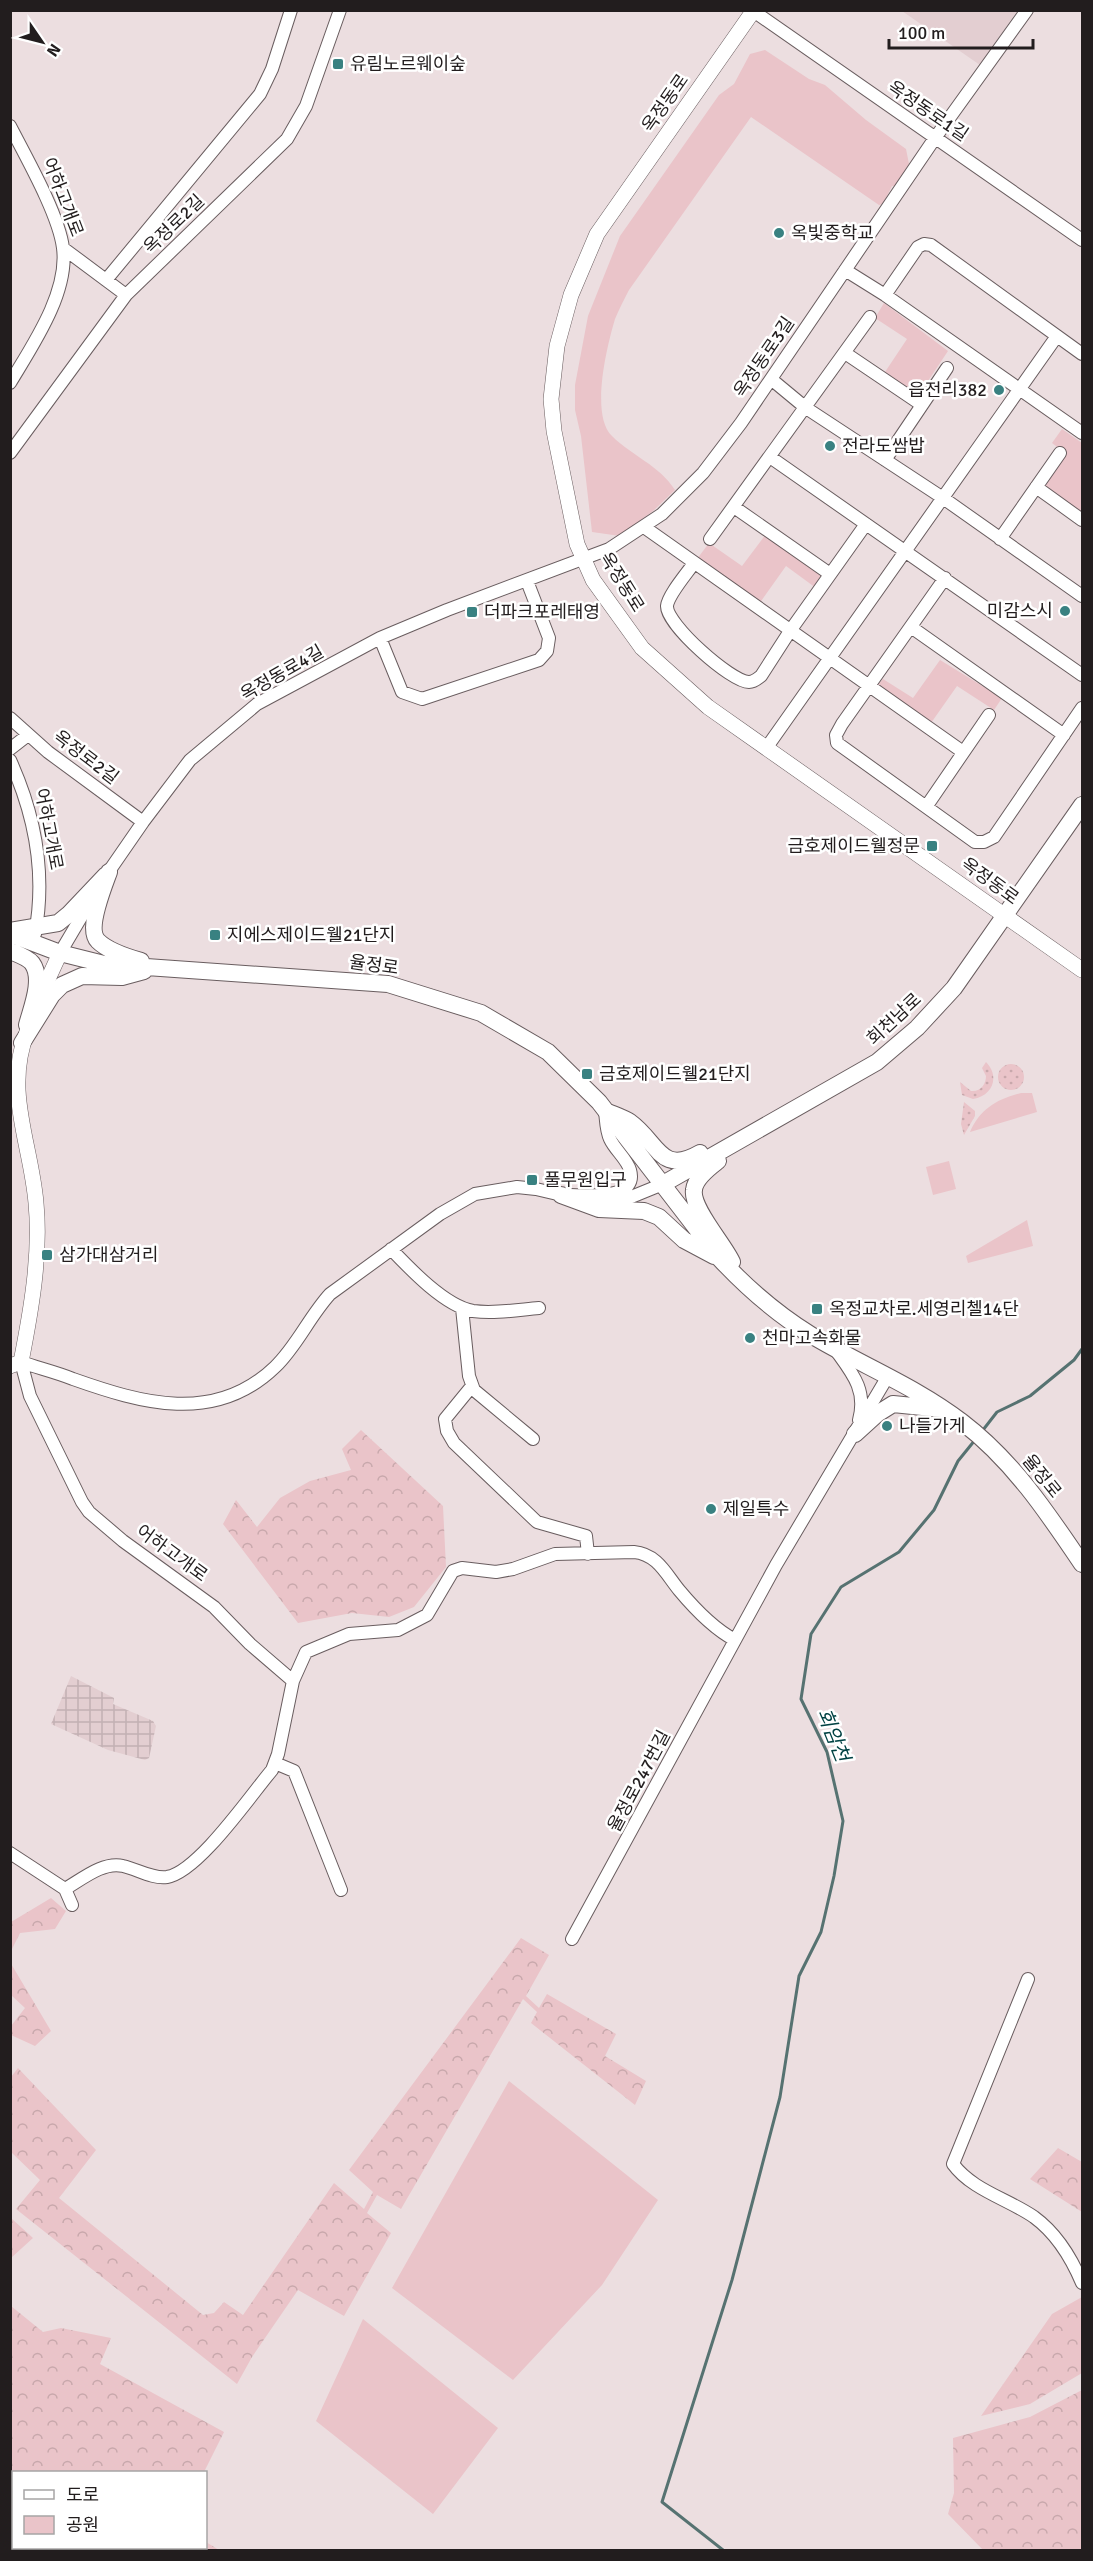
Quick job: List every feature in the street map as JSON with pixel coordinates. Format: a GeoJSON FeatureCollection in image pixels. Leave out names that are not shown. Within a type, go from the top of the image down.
{"type":"FeatureCollection","features":[{"type":"Feature","properties":{"kind":"main road","name":"회천남로"},"geometry":{"type":"LineString","coordinates":[[663,1184],[736,1145],[877,1062],[917,1028],[954,988],[1083,805]]}},
{"type":"Feature","properties":{"kind":"main road"},"geometry":{"type":"LineString","coordinates":[[10,932],[34,935],[58,923],[109,872]]}},
{"type":"Feature","properties":{"kind":"main road"},"geometry":{"type":"LineString","coordinates":[[109,872],[97,908],[94,934],[107,947],[159,967]]}},
{"type":"Feature","properties":{"kind":"main road","name":"율정로"},"geometry":{"type":"LineString","coordinates":[[34,935],[60,953],[104,964],[388,984],[481,1013],[548,1052],[604,1110],[720,1259],[739,1280],[792,1322],[888,1376],[961,1421],[992,1447],[1020,1478],[1083,1564]]}},
{"type":"Feature","properties":{"kind":"main road"},"geometry":{"type":"LineString","coordinates":[[10,951],[31,962],[35,969],[36,984],[22,1043]]}},
{"type":"Feature","properties":{"kind":"main road"},"geometry":{"type":"LineString","coordinates":[[22,1043],[52,995],[62,985],[82,976],[122,977],[159,967]]}},
{"type":"Feature","properties":{"kind":"main road"},"geometry":{"type":"LineString","coordinates":[[604,1110],[631,1123],[663,1157],[674,1161],[687,1161],[705,1150],[736,1145]]}},
{"type":"Feature","properties":{"kind":"main road"},"geometry":{"type":"LineString","coordinates":[[736,1145],[696,1182],[693,1193],[701,1211],[727,1250],[739,1280]]}},
{"type":"Feature","properties":{"kind":"main road"},"geometry":{"type":"LineString","coordinates":[[561,1195],[599,1209],[644,1211],[659,1217],[684,1240],[720,1259]]}},
{"type":"Feature","properties":{"kind":"main road"},"geometry":{"type":"LineString","coordinates":[[855,1434],[877,1414],[893,1404],[943,1409]]}},
{"type":"Feature","properties":{"kind":"street"},"geometry":{"type":"LineString","coordinates":[[106,279],[260,94],[272,69],[291,10]]}},
{"type":"Feature","properties":{"kind":"street","name":"옥정로2길"},"geometry":{"type":"LineString","coordinates":[[10,453],[126,295],[287,139],[306,106],[340,10]]}},
{"type":"Feature","properties":{"kind":"street","name":"옥정동로3길"},"geometry":{"type":"LineString","coordinates":[[585,560],[609,549],[662,514],[703,473],[771,379],[935,138],[1027,10]]}},
{"type":"Feature","properties":{"kind":"street","name":"옥정동로1길"},"geometry":{"type":"LineString","coordinates":[[753,11],[1083,240]]}},
{"type":"Feature","properties":{"kind":"street","name":"옥정동로"},"geometry":{"type":"LineString","coordinates":[[753,11],[597,234],[571,295],[557,346],[551,399],[554,431],[571,521],[593,580],[642,648],[708,707],[1083,970]]}},
{"type":"Feature","properties":{"kind":"street","name":"어하고개로"},"geometry":{"type":"LineString","coordinates":[[10,126],[51,211],[63,248],[62,270],[55,298],[10,383]]}},
{"type":"Feature","properties":{"kind":"street"},"geometry":{"type":"LineString","coordinates":[[885,295],[911,255],[924,244],[931,245],[1083,354]]}},
{"type":"Feature","properties":{"kind":"street"},"geometry":{"type":"LineString","coordinates":[[63,248],[126,295]]}},
{"type":"Feature","properties":{"kind":"street"},"geometry":{"type":"LineString","coordinates":[[845,270],[885,295],[1083,433]]}},
{"type":"Feature","properties":{"kind":"street"},"geometry":{"type":"LineString","coordinates":[[710,538],[870,317]]}},
{"type":"Feature","properties":{"kind":"street"},"geometry":{"type":"LineString","coordinates":[[767,747],[1057,336]]}},
{"type":"Feature","properties":{"kind":"street"},"geometry":{"type":"LineString","coordinates":[[845,353],[922,405]]}},
{"type":"Feature","properties":{"kind":"street"},"geometry":{"type":"LineString","coordinates":[[885,460],[947,368]]}},
{"type":"Feature","properties":{"kind":"street"},"geometry":{"type":"LineString","coordinates":[[771,379],[806,408],[943,498],[1083,596]]}},
{"type":"Feature","properties":{"kind":"street"},"geometry":{"type":"LineString","coordinates":[[1000,539],[1060,453]]}},
{"type":"Feature","properties":{"kind":"street"},"geometry":{"type":"LineString","coordinates":[[770,458],[906,550],[1083,675]]}},
{"type":"Feature","properties":{"kind":"street"},"geometry":{"type":"LineString","coordinates":[[1036,487],[1083,520]]}},
{"type":"Feature","properties":{"kind":"street"},"geometry":{"type":"LineString","coordinates":[[734,507],[830,574]]}},
{"type":"Feature","properties":{"kind":"street"},"geometry":{"type":"LineString","coordinates":[[694,563],[670,598],[668,606],[670,616],[687,637],[730,675],[747,683],[761,676],[866,524]]}},
{"type":"Feature","properties":{"kind":"street"},"geometry":{"type":"LineString","coordinates":[[644,527],[829,660],[963,752]]}},
{"type":"Feature","properties":{"kind":"street","name":"옥정동로4길"},"geometry":{"type":"LineString","coordinates":[[60,953],[109,872],[190,760],[257,704],[380,638],[585,560]]}},
{"type":"Feature","properties":{"kind":"street"},"geometry":{"type":"LineString","coordinates":[[945,578],[839,729],[836,735],[837,743],[975,842],[984,842],[994,837],[1083,708]]}},
{"type":"Feature","properties":{"kind":"street"},"geometry":{"type":"LineString","coordinates":[[380,638],[402,692],[422,699],[539,660],[547,651],[549,638],[526,581]]}},
{"type":"Feature","properties":{"kind":"street"},"geometry":{"type":"LineString","coordinates":[[910,627],[1064,735]]}},
{"type":"Feature","properties":{"kind":"street"},"geometry":{"type":"LineString","coordinates":[[926,807],[989,715]]}},
{"type":"Feature","properties":{"kind":"street","name":"옥정로2길"},"geometry":{"type":"LineString","coordinates":[[10,717],[28,735],[143,822]]}},
{"type":"Feature","properties":{"kind":"street"},"geometry":{"type":"LineString","coordinates":[[10,749],[28,735]]}},
{"type":"Feature","properties":{"kind":"street","name":"어하고개로"},"geometry":{"type":"LineString","coordinates":[[10,760],[22,786],[40,872],[40,906],[34,935]]}},
{"type":"Feature","properties":{"kind":"street","name":"어하고개로"},"geometry":{"type":"LineString","coordinates":[[60,953],[46,980],[22,1043],[17,1086],[22,1134],[36,1200],[38,1244],[16,1364],[82,1502],[90,1512],[123,1541],[214,1607],[250,1644],[293,1681]]}},
{"type":"Feature","properties":{"kind":"street"},"geometry":{"type":"LineString","coordinates":[[561,1195],[615,1194],[628,1182],[630,1170],[609,1137],[604,1110]]}},
{"type":"Feature","properties":{"kind":"street"},"geometry":{"type":"LineString","coordinates":[[16,1364],[141,1401],[191,1404],[223,1398],[245,1389],[273,1369],[289,1352],[318,1307],[330,1294],[440,1214],[475,1194],[517,1187],[598,1203],[619,1202],[663,1184]]}},
{"type":"Feature","properties":{"kind":"street"},"geometry":{"type":"LineString","coordinates":[[391,1249],[419,1277],[462,1308],[485,1311],[538,1308]]}},
{"type":"Feature","properties":{"kind":"street"},"geometry":{"type":"LineString","coordinates":[[462,1308],[474,1390],[533,1439]]}},
{"type":"Feature","properties":{"kind":"street"},"geometry":{"type":"LineString","coordinates":[[832,1346],[853,1375],[862,1397],[862,1408],[855,1434]]}},
{"type":"Feature","properties":{"kind":"street","name":"율정로247번길"},"geometry":{"type":"LineString","coordinates":[[572,1939],[776,1565],[888,1376]]}},
{"type":"Feature","properties":{"kind":"street"},"geometry":{"type":"LineString","coordinates":[[472,1386],[445,1419],[447,1431],[454,1443],[537,1522],[584,1534],[588,1538],[588,1554]]}},
{"type":"Feature","properties":{"kind":"street"},"geometry":{"type":"LineString","coordinates":[[65,1889],[97,1871],[114,1865],[153,1876],[168,1877],[198,1860],[275,1762],[293,1681],[298,1664],[306,1652],[349,1634],[398,1630],[427,1615],[453,1571],[462,1568],[496,1572],[513,1569],[547,1555],[634,1552],[646,1554],[661,1566],[680,1591],[717,1627],[735,1640]]}},
{"type":"Feature","properties":{"kind":"street"},"geometry":{"type":"LineString","coordinates":[[275,1762],[294,1771],[341,1890]]}},
{"type":"Feature","properties":{"kind":"street"},"geometry":{"type":"LineString","coordinates":[[10,1853],[65,1889],[72,1905]]}},
{"type":"Feature","properties":{"kind":"street"},"geometry":{"type":"LineString","coordinates":[[1028,1979],[954,2164],[962,2176],[1034,2217],[1044,2226],[1062,2244],[1083,2283]]}},
{"type":"Feature","properties":{"kind":"shaded area"},"geometry":{"type":"Polygon","coordinates":[[[902,11],[1017,11],[980,65],[902,11]]]}},
{"type":"Feature","properties":{"kind":"shaded area"},"geometry":{"type":"Polygon","coordinates":[[[71,1676],[114,1698],[113,1704],[153,1721],[156,1726],[149,1758],[145,1760],[108,1750],[51,1724],[71,1676]]]}},
{"type":"Feature","properties":{"kind":"green space"},"geometry":{"type":"Polygon","coordinates":[[[765,50],[809,79],[825,85],[866,120],[906,149],[909,164],[895,186],[892,186],[883,204],[879,205],[751,117],[629,290],[615,319],[608,346],[601,397],[605,426],[612,436],[653,467],[669,481],[675,490],[653,511],[620,536],[592,532],[581,436],[575,410],[575,385],[588,316],[620,236],[719,95],[734,84],[750,54],[765,50]]]}},
{"type":"Feature","properties":{"kind":"green space"},"geometry":{"type":"Polygon","coordinates":[[[884,303],[948,351],[918,396],[885,372],[907,339],[875,318],[884,303]]]}},
{"type":"Feature","properties":{"kind":"green space"},"geometry":{"type":"Polygon","coordinates":[[[1062,429],[1082,443],[1082,513],[1044,486],[1066,454],[1052,443],[1062,429]]]}},
{"type":"Feature","properties":{"kind":"green space"},"geometry":{"type":"Polygon","coordinates":[[[766,534],[825,576],[816,588],[786,566],[759,604],[697,559],[709,543],[742,566],[766,534]]]}},
{"type":"Feature","properties":{"kind":"green space"},"geometry":{"type":"Polygon","coordinates":[[[940,660],[1002,698],[994,710],[957,686],[931,723],[877,685],[883,679],[913,698],[940,660]]]}},
{"type":"Feature","properties":{"kind":"green space"},"geometry":{"type":"Polygon","coordinates":[[[986,1062],[993,1073],[990,1090],[973,1099],[962,1095],[960,1082],[971,1091],[982,1087],[986,1076],[982,1068],[986,1062]]]}},
{"type":"Feature","properties":{"kind":"green space"},"geometry":{"type":"Polygon","coordinates":[[[1011,1064],[1020,1068],[1024,1077],[1020,1086],[1011,1090],[1002,1086],[998,1077],[1002,1068],[1011,1064]]]}},
{"type":"Feature","properties":{"kind":"green space"},"geometry":{"type":"Polygon","coordinates":[[[1021,1093],[1032,1093],[1037,1112],[970,1132],[979,1117],[990,1106],[1004,1098],[1021,1093]]]}},
{"type":"Feature","properties":{"kind":"green space"},"geometry":{"type":"Polygon","coordinates":[[[964,1102],[975,1111],[975,1116],[964,1135],[961,1124],[964,1102]]]}},
{"type":"Feature","properties":{"kind":"green space"},"geometry":{"type":"Polygon","coordinates":[[[949,1161],[956,1189],[933,1195],[926,1167],[949,1161]]]}},
{"type":"Feature","properties":{"kind":"green space"},"geometry":{"type":"Polygon","coordinates":[[[1027,1220],[1033,1246],[968,1263],[966,1256],[1027,1220]]]}},
{"type":"Feature","properties":{"kind":"green space"},"geometry":{"type":"Polygon","coordinates":[[[361,1430],[443,1506],[446,1567],[414,1607],[389,1617],[352,1613],[298,1623],[223,1524],[236,1500],[257,1527],[280,1498],[310,1481],[351,1470],[342,1449],[361,1430]]]}},
{"type":"Feature","properties":{"kind":"green space"},"geometry":{"type":"Polygon","coordinates":[[[51,1898],[66,1911],[55,1929],[20,1933],[11,1951],[11,1922],[51,1898]]]}},
{"type":"Feature","properties":{"kind":"green space"},"geometry":{"type":"Polygon","coordinates":[[[521,1938],[549,1955],[526,1996],[539,2008],[547,1994],[616,2034],[605,2056],[646,2081],[635,2105],[531,2023],[537,2012],[523,1999],[401,2209],[377,2195],[367,2213],[391,2233],[344,2316],[298,2290],[252,2357],[237,2384],[16,2209],[40,2180],[11,2152],[11,2077],[18,2068],[96,2150],[59,2198],[203,2315],[214,2313],[224,2302],[243,2315],[334,2183],[364,2209],[373,2192],[349,2170],[521,1938]]]}},
{"type":"Feature","properties":{"kind":"green space"},"geometry":{"type":"Polygon","coordinates":[[[10,1962],[51,2031],[35,2046],[11,2035],[11,2026],[25,2008],[11,1995],[10,1962]]]}},
{"type":"Feature","properties":{"kind":"green space"},"geometry":{"type":"Polygon","coordinates":[[[509,2081],[658,2200],[602,2285],[513,2380],[392,2288],[509,2081]]]}},
{"type":"Feature","properties":{"kind":"green space"},"geometry":{"type":"Polygon","coordinates":[[[1058,2148],[1082,2162],[1082,2212],[1030,2179],[1058,2148]]]}},
{"type":"Feature","properties":{"kind":"green space"},"geometry":{"type":"Polygon","coordinates":[[[11,2218],[33,2238],[11,2258],[11,2218]]]}},
{"type":"Feature","properties":{"kind":"green space"},"geometry":{"type":"Polygon","coordinates":[[[1082,2297],[1082,2373],[1030,2404],[981,2416],[1052,2314],[1082,2297]]]}},
{"type":"Feature","properties":{"kind":"green space"},"geometry":{"type":"Polygon","coordinates":[[[11,2306],[43,2332],[61,2328],[111,2338],[100,2364],[224,2432],[204,2471],[12,2471],[12,2549],[207,2549],[207,2543],[219,2550],[11,2550],[11,2306]]]}},
{"type":"Feature","properties":{"kind":"green space"},"geometry":{"type":"Polygon","coordinates":[[[363,2319],[498,2428],[433,2514],[316,2421],[363,2319]]]}},
{"type":"Feature","properties":{"kind":"green space"},"geometry":{"type":"Polygon","coordinates":[[[1082,2390],[1082,2550],[983,2550],[948,2514],[954,2493],[953,2438],[1030,2417],[1082,2390]]]}},
{"type":"Feature","properties":{"kind":"waterway","name":"회암천"},"geometry":{"type":"LineString","coordinates":[[983,1430],[997,1412],[1030,1396],[1074,1360],[1082,1349]]}},
{"type":"Feature","properties":{"kind":"waterway","name":"회암천"},"geometry":{"type":"LineString","coordinates":[[723,2550],[662,2502],[732,2280],[780,2097],[799,1976],[821,1932],[834,1876],[843,1821],[827,1752],[801,1699],[811,1634],[841,1587],[899,1552],[934,1510],[958,1461],[975,1440]]}},
{"type":"Feature","properties":{"kind":"place","name":"유림노르웨이숲"},"geometry":{"type":"Point","coordinates":[338,64]}},
{"type":"Feature","properties":{"kind":"place","name":"옥빛중학교"},"geometry":{"type":"Point","coordinates":[779,233]}},
{"type":"Feature","properties":{"kind":"place","name":"읍전리382"},"geometry":{"type":"Point","coordinates":[999,390]}},
{"type":"Feature","properties":{"kind":"place","name":"전라도쌈밥"},"geometry":{"type":"Point","coordinates":[830,446]}},
{"type":"Feature","properties":{"kind":"place","name":"미감스시"},"geometry":{"type":"Point","coordinates":[1065,611]}},
{"type":"Feature","properties":{"kind":"place","name":"더파크포레태영"},"geometry":{"type":"Point","coordinates":[472,612]}},
{"type":"Feature","properties":{"kind":"place","name":"금호제이드웰정문"},"geometry":{"type":"Point","coordinates":[932,846]}},
{"type":"Feature","properties":{"kind":"place","name":"지에스제이드웰21단지"},"geometry":{"type":"Point","coordinates":[215,935]}},
{"type":"Feature","properties":{"kind":"place","name":"금호제이드웰21단지"},"geometry":{"type":"Point","coordinates":[587,1074]}},
{"type":"Feature","properties":{"kind":"place","name":"풀무원입구"},"geometry":{"type":"Point","coordinates":[532,1180]}},
{"type":"Feature","properties":{"kind":"place","name":"삼가대삼거리"},"geometry":{"type":"Point","coordinates":[47,1255]}},
{"type":"Feature","properties":{"kind":"place","name":"옥정교차로.세영리첼14단"},"geometry":{"type":"Point","coordinates":[817,1309]}},
{"type":"Feature","properties":{"kind":"place","name":"천마고속화물"},"geometry":{"type":"Point","coordinates":[750,1338]}},
{"type":"Feature","properties":{"kind":"place","name":"나들가게"},"geometry":{"type":"Point","coordinates":[887,1426]}},
{"type":"Feature","properties":{"kind":"place","name":"제일특수"},"geometry":{"type":"Point","coordinates":[711,1509]}}]}
